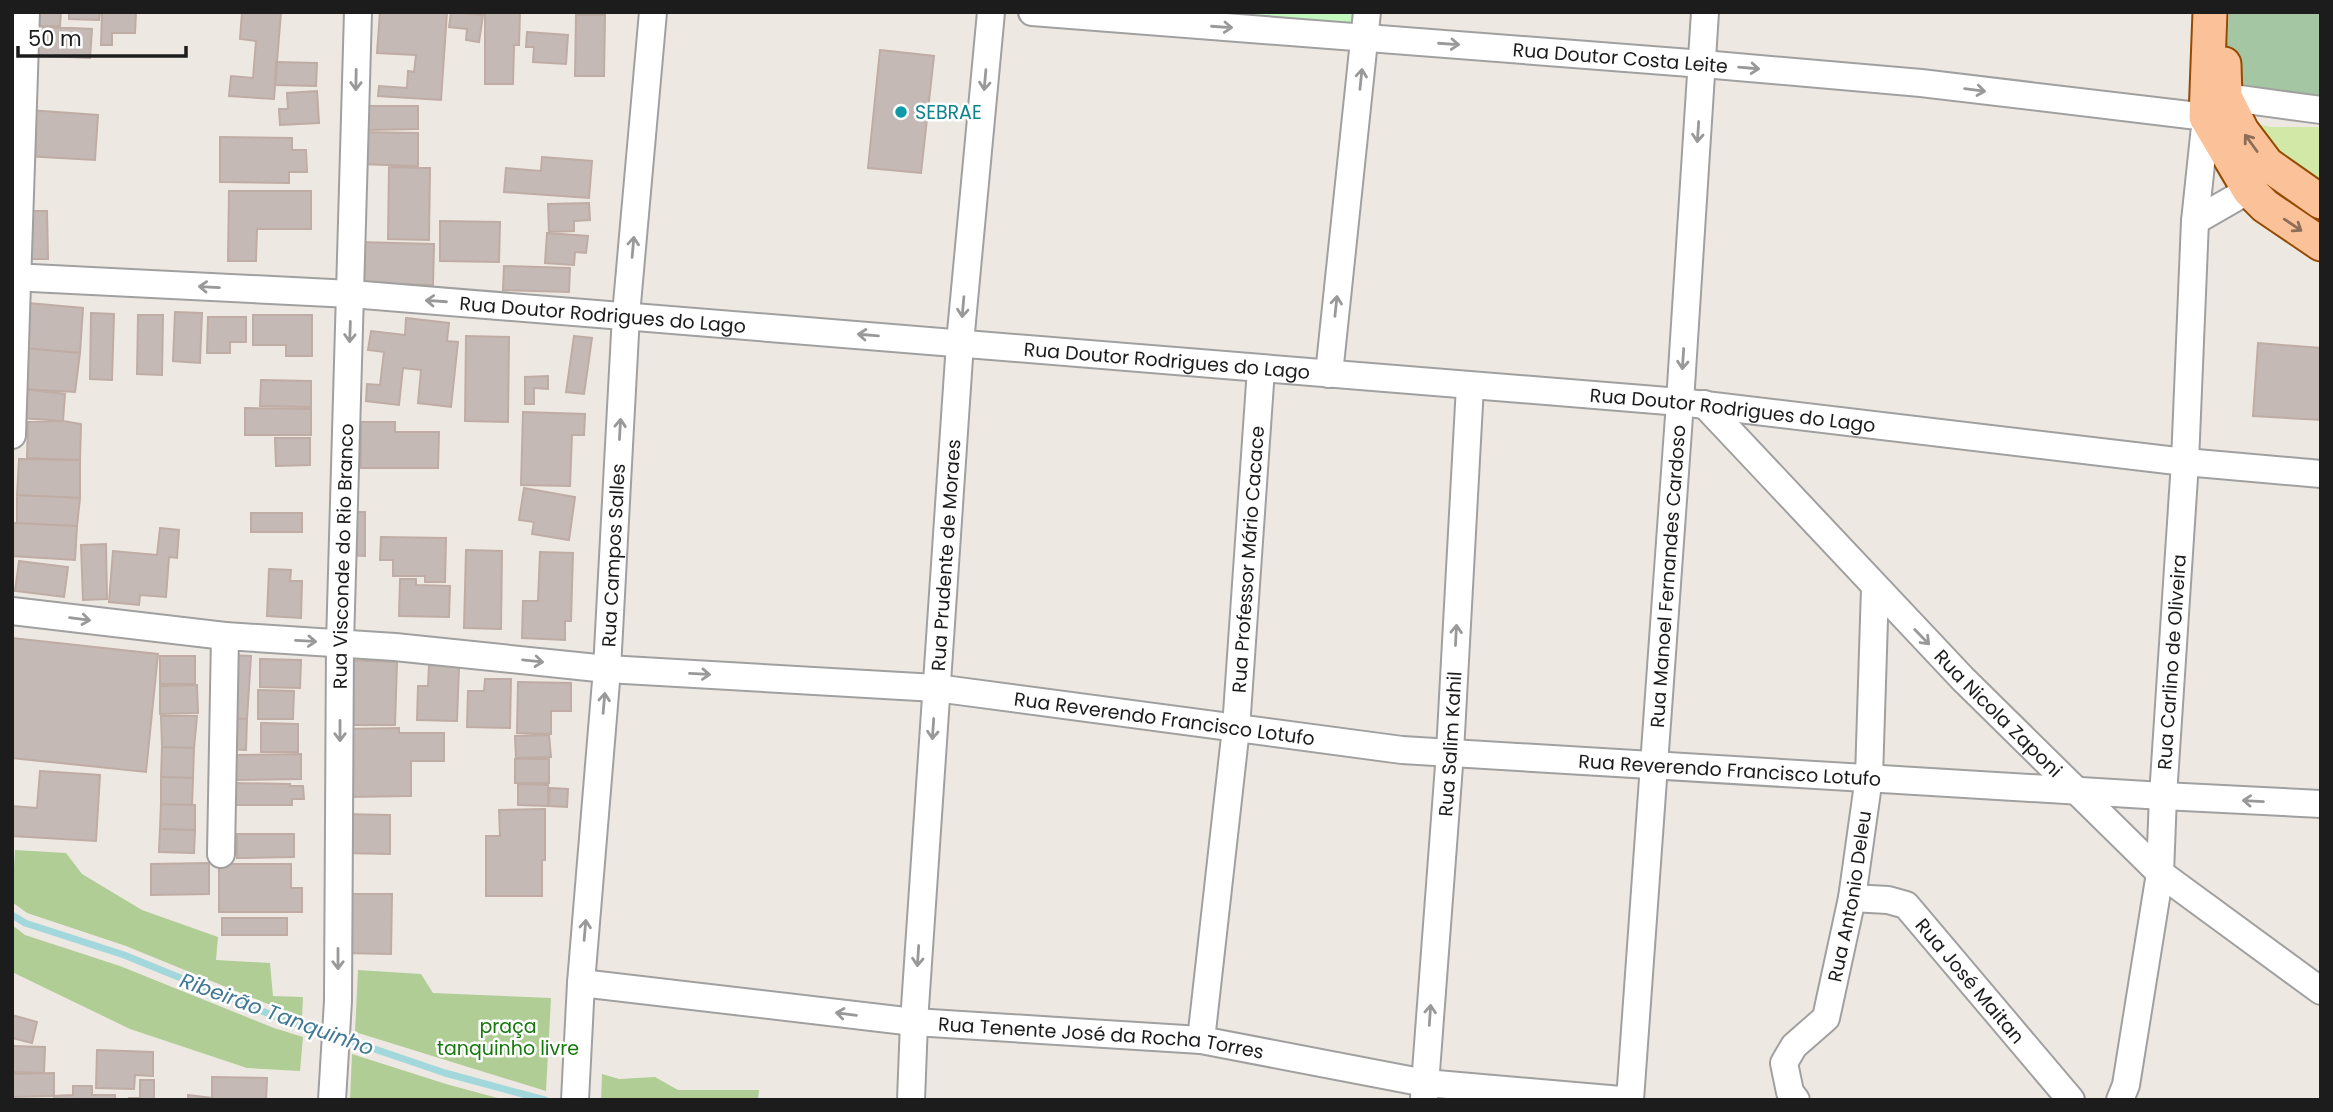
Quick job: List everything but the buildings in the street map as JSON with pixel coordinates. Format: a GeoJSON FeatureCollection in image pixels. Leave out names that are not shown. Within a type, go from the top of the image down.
{"type":"FeatureCollection","features":[{"type":"Feature","properties":{"kind":"main road","name":"Rua Carlino de Oliveira"},"geometry":{"type":"LineString","coordinates":[[2210,12],[2216,107]]}},
{"type":"Feature","properties":{"kind":"main road","name":"Rua Carlino de Oliveira"},"geometry":{"type":"LineString","coordinates":[[2216,107],[2224,12]]}},
{"type":"Feature","properties":{"kind":"main road"},"geometry":{"type":"LineString","coordinates":[[2216,107],[2249,190],[2265,206],[2321,244]]}},
{"type":"Feature","properties":{"kind":"main road"},"geometry":{"type":"LineString","coordinates":[[2216,107],[2242,131],[2267,164],[2321,202]]}},
{"type":"Feature","properties":{"kind":"street"},"geometry":{"type":"LineString","coordinates":[[12,435],[15,277],[26,12]]}},
{"type":"Feature","properties":{"kind":"street","name":"Rua Visconde do Rio Branco"},"geometry":{"type":"LineString","coordinates":[[332,1100],[338,1001],[340,643],[358,12]]}},
{"type":"Feature","properties":{"kind":"street","name":"Rua Campos Salles"},"geometry":{"type":"LineString","coordinates":[[575,1098],[581,983],[607,668],[626,315],[653,12]]}},
{"type":"Feature","properties":{"kind":"street","name":"Rua Prudente de Moraes"},"geometry":{"type":"LineString","coordinates":[[911,1100],[960,343],[991,12]]}},
{"type":"Feature","properties":{"kind":"street","name":"Rua Doutor Costa Leite"},"geometry":{"type":"LineString","coordinates":[[1032,12],[1366,25],[1703,64],[2216,107],[2321,110]]}},
{"type":"Feature","properties":{"kind":"street","name":"Rua Manoel Fernandes Cardoso"},"geometry":{"type":"LineString","coordinates":[[1630,1100],[1655,765],[1692,403],[1705,12]]}},
{"type":"Feature","properties":{"kind":"street"},"geometry":{"type":"LineString","coordinates":[[1329,373],[1366,25]]}},
{"type":"Feature","properties":{"kind":"street","name":"Rua Carlino de Oliveira"},"geometry":{"type":"LineString","coordinates":[[2120,1100],[2126,1085],[2160,873],[2185,462],[2195,221],[2216,107]]}},
{"type":"Feature","properties":{"kind":"street"},"geometry":{"type":"LineString","coordinates":[[2195,221],[2249,190]]}},
{"type":"Feature","properties":{"kind":"street","name":"Rua Doutor Rodrigues do Lago"},"geometry":{"type":"LineString","coordinates":[[15,277],[351,294],[1692,403],[2185,462],[2321,474]]}},
{"type":"Feature","properties":{"kind":"street","name":"Rua Professor Mário Cacace"},"geometry":{"type":"LineString","coordinates":[[1201,1041],[1236,728],[1261,369]]}},
{"type":"Feature","properties":{"kind":"street","name":"Rua Salim Kahil"},"geometry":{"type":"LineString","coordinates":[[1424,1091],[1450,752],[1470,386]]}},
{"type":"Feature","properties":{"kind":"street","name":"Rua Nicola Zaponi"},"geometry":{"type":"LineString","coordinates":[[1692,403],[2075,791],[2160,873],[2321,991]]}},
{"type":"Feature","properties":{"kind":"street","name":"Rua Antonio Deleu"},"geometry":{"type":"LineString","coordinates":[[1796,1100],[1790,1092],[1784,1063],[1794,1046],[1826,1018],[1852,898],[1869,777],[1875,587]]}},
{"type":"Feature","properties":{"kind":"street","name":"Rua Reverendo Francisco Lotufo"},"geometry":{"type":"LineString","coordinates":[[12,611],[225,636],[340,643],[607,668],[936,688],[1402,750],[2321,804]]}},
{"type":"Feature","properties":{"kind":"street"},"geometry":{"type":"LineString","coordinates":[[221,854],[225,636]]}},
{"type":"Feature","properties":{"kind":"street","name":"Rua José Maitan"},"geometry":{"type":"LineString","coordinates":[[1852,898],[1888,900],[1906,905],[2071,1100]]}},
{"type":"Feature","properties":{"kind":"street","name":"Rua Tenente José da Rocha Torres"},"geometry":{"type":"LineString","coordinates":[[581,983],[914,1022],[1201,1041],[1424,1091],[1621,1100]]}},
{"type":"Feature","properties":{"kind":"green space"},"geometry":{"type":"Polygon","coordinates":[[[1100,12],[1359,12],[1358,25],[1100,12]]]}},
{"type":"Feature","properties":{"kind":"green space"},"geometry":{"type":"Polygon","coordinates":[[[2229,12],[2321,12],[2321,99],[2241,93],[2225,74],[2229,12]]]}},
{"type":"Feature","properties":{"kind":"green space"},"geometry":{"type":"Polygon","coordinates":[[[2244,120],[2270,127],[2321,127],[2321,192],[2244,120]]]}},
{"type":"Feature","properties":{"kind":"green space"},"geometry":{"type":"Polygon","coordinates":[[[15,850],[66,853],[82,874],[142,910],[218,937],[216,960],[270,963],[273,996],[303,997],[302,1018],[126,946],[27,913],[12,902],[15,850]]]}},
{"type":"Feature","properties":{"kind":"green space"},"geometry":{"type":"Polygon","coordinates":[[[12,925],[25,935],[120,966],[303,1037],[300,1071],[247,1068],[130,1029],[12,972],[12,925]]]}},
{"type":"Feature","properties":{"kind":"green space","name":"praça tanquinho livre"},"geometry":{"type":"Polygon","coordinates":[[[358,970],[421,974],[433,993],[551,998],[546,1091],[355,1032],[358,970]]]}},
{"type":"Feature","properties":{"kind":"green space"},"geometry":{"type":"Polygon","coordinates":[[[352,1054],[446,1084],[505,1100],[350,1100],[352,1054]]]}},
{"type":"Feature","properties":{"kind":"green space"},"geometry":{"type":"Polygon","coordinates":[[[602,1074],[619,1079],[655,1077],[678,1090],[759,1090],[758,1100],[601,1100],[602,1074]]]}},
{"type":"Feature","properties":{"kind":"waterway","name":"Ribeirão Tanquinho"},"geometry":{"type":"LineString","coordinates":[[12,915],[25,923],[124,955],[277,1017],[330,1035]]}},
{"type":"Feature","properties":{"kind":"waterway","name":"Ribeirão Tanquinho"},"geometry":{"type":"LineString","coordinates":[[342,1038],[445,1073],[545,1100]]}},
{"type":"Feature","properties":{"kind":"place","name":"SEBRAE"},"geometry":{"type":"Point","coordinates":[901,112]}}]}
